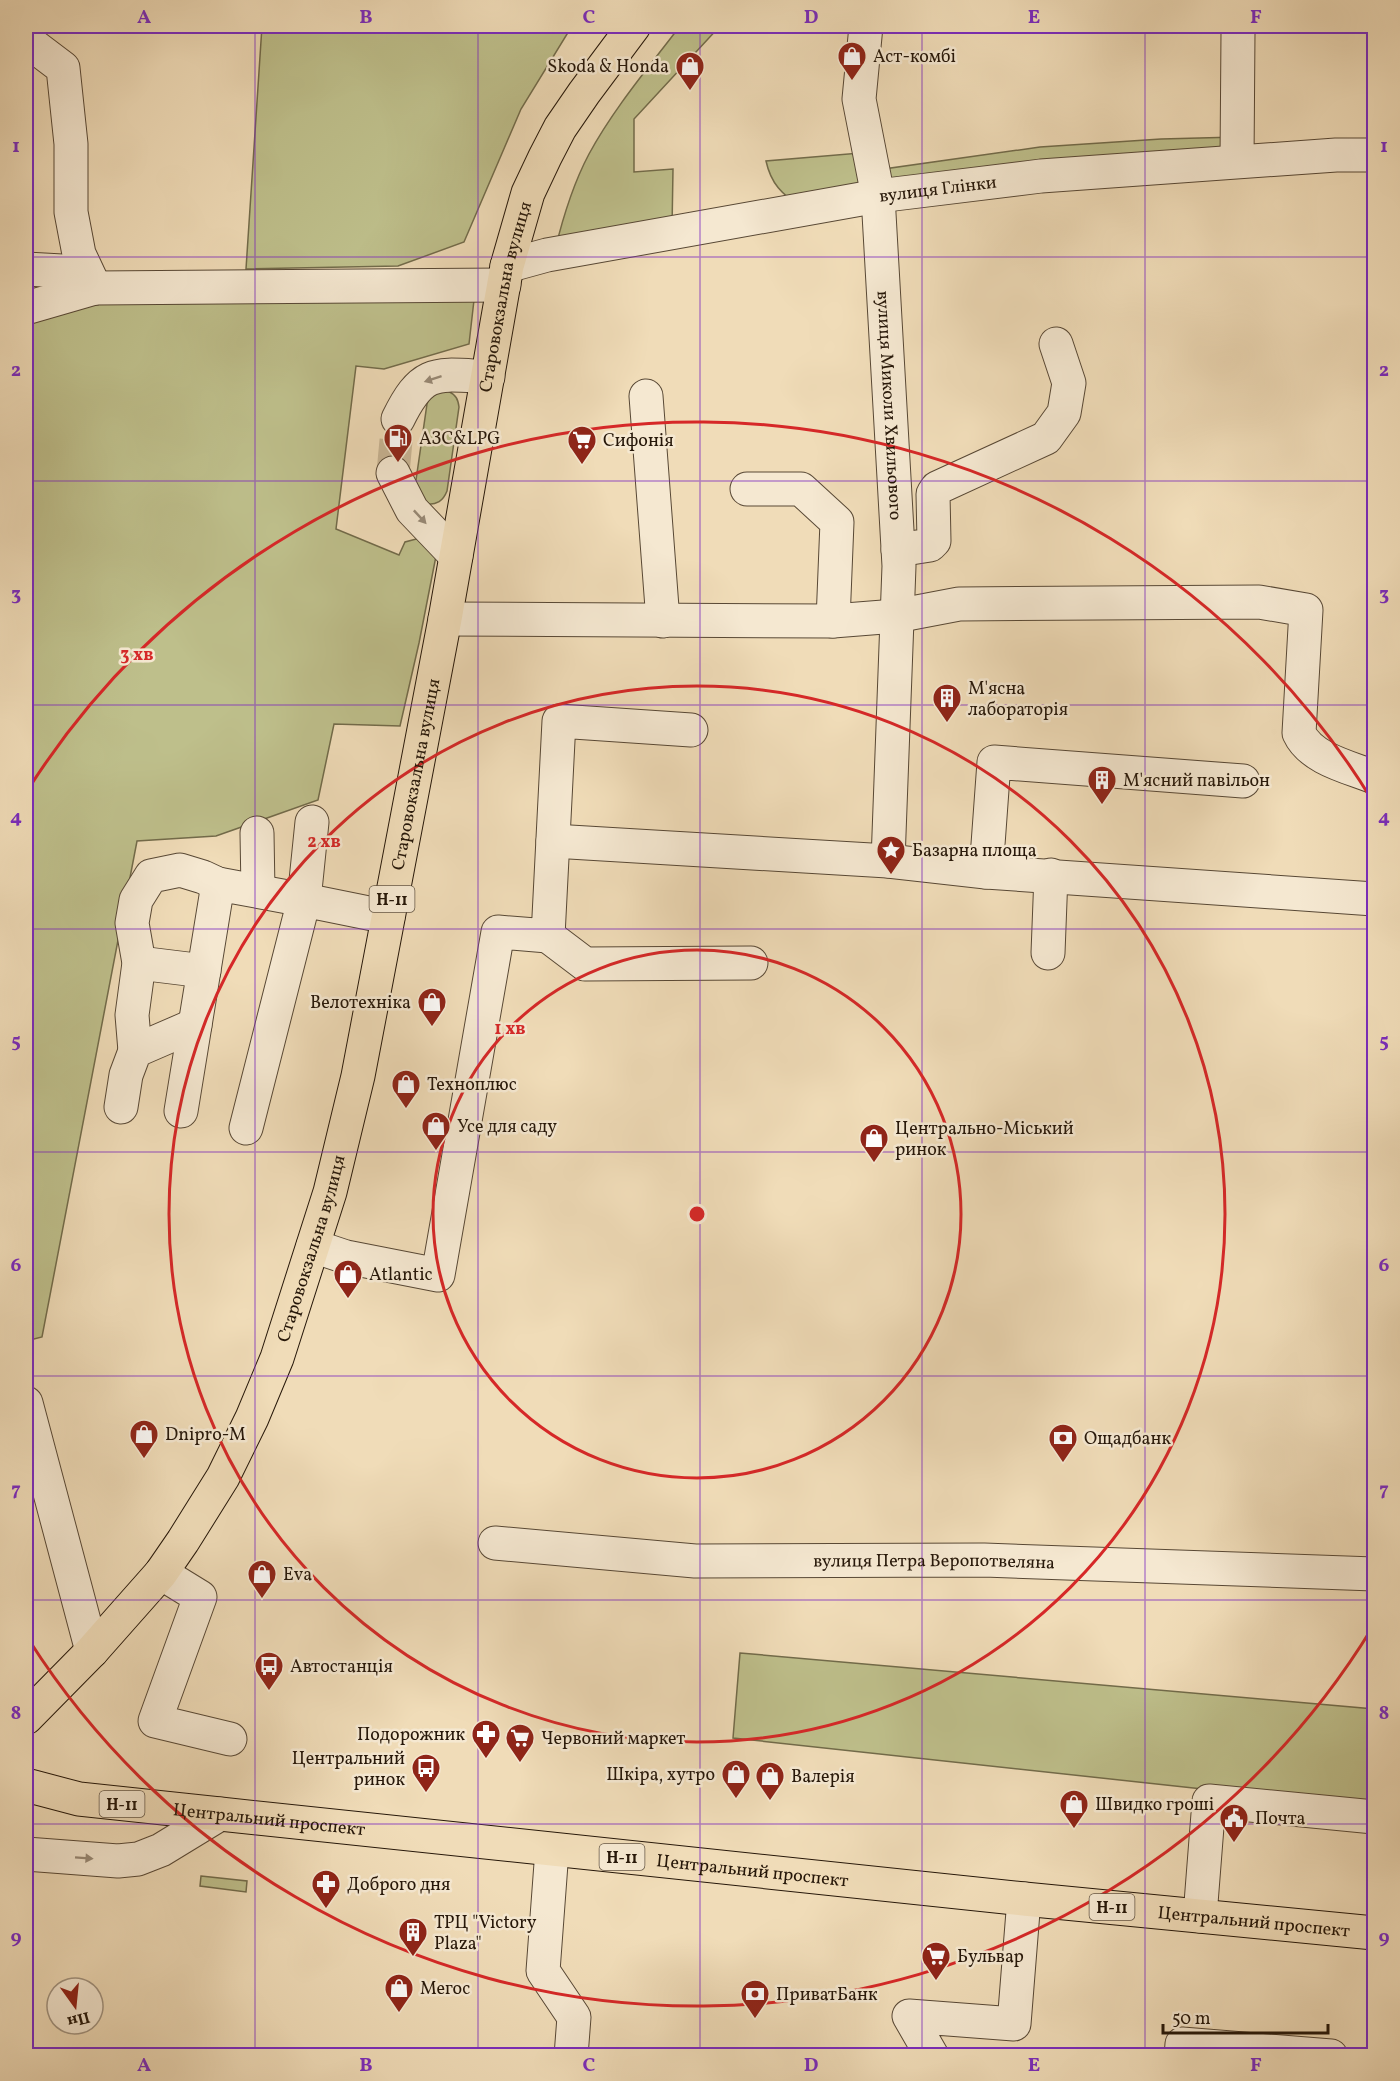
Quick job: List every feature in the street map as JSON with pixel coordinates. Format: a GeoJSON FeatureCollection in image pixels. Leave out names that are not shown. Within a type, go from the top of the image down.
{"type":"FeatureCollection","features":[{"type":"Feature","properties":{"kind":"main road","name":"Старовокзальна вулиця"},"geometry":{"type":"LineString","coordinates":[[26,1718],[92,1651],[161,1573],[223,1477],[252,1418],[277,1358],[330,1192],[358,1076],[445,619],[506,275],[528,193],[545,157],[578,102],[634,26]]}},
{"type":"Feature","properties":{"kind":"main road","name":"Центральний проспект"},"geometry":{"type":"LineString","coordinates":[[26,1785],[79,1799],[220,1815],[1374,1933]]}},
{"type":"Feature","properties":{"kind":"street","name":"вулиця Миколи Хвильового"},"geometry":{"type":"LineString","coordinates":[[866,26],[859,99],[878,196],[899,566],[896,616]]}},
{"type":"Feature","properties":{"kind":"street"},"geometry":{"type":"LineString","coordinates":[[1236,161],[1238,33]]}},
{"type":"Feature","properties":{"kind":"street"},"geometry":{"type":"LineString","coordinates":[[26,40],[63,68],[71,144],[71,212],[79,254],[94,288]]}},
{"type":"Feature","properties":{"kind":"street","name":"вулиця Глінки"},"geometry":{"type":"LineString","coordinates":[[94,288],[506,275],[547,255],[878,196],[1041,176],[1336,154],[1374,155]]}},
{"type":"Feature","properties":{"kind":"street"},"geometry":{"type":"LineString","coordinates":[[26,269],[62,271],[94,288]]}},
{"type":"Feature","properties":{"kind":"street"},"geometry":{"type":"LineString","coordinates":[[26,308],[94,288]]}},
{"type":"Feature","properties":{"kind":"street"},"geometry":{"type":"LineString","coordinates":[[898,550],[930,545],[934,541],[933,494],[937,488],[1046,438],[1064,413],[1069,383],[1056,344]]}},
{"type":"Feature","properties":{"kind":"street"},"geometry":{"type":"LineString","coordinates":[[398,419],[409,396],[423,381],[444,375],[488,377]]}},
{"type":"Feature","properties":{"kind":"street"},"geometry":{"type":"LineString","coordinates":[[646,396],[663,621]]}},
{"type":"Feature","properties":{"kind":"street"},"geometry":{"type":"LineString","coordinates":[[393,473],[412,510],[456,556]]}},
{"type":"Feature","properties":{"kind":"street"},"geometry":{"type":"LineString","coordinates":[[747,489],[801,489],[837,522],[833,621]]}},
{"type":"Feature","properties":{"kind":"street"},"geometry":{"type":"LineString","coordinates":[[445,619],[833,621],[896,616],[959,604],[1259,602],[1306,610],[1299,733],[1303,743],[1318,754],[1374,777]]}},
{"type":"Feature","properties":{"kind":"street"},"geometry":{"type":"LineString","coordinates":[[888,861],[896,616]]}},
{"type":"Feature","properties":{"kind":"street"},"geometry":{"type":"LineString","coordinates":[[548,936],[559,721],[691,730]]}},
{"type":"Feature","properties":{"kind":"street"},"geometry":{"type":"LineString","coordinates":[[986,872],[994,762],[1243,781]]}},
{"type":"Feature","properties":{"kind":"street"},"geometry":{"type":"LineString","coordinates":[[246,1128],[304,900],[312,822]]}},
{"type":"Feature","properties":{"kind":"street"},"geometry":{"type":"LineString","coordinates":[[257,833],[258,891]]}},
{"type":"Feature","properties":{"kind":"street"},"geometry":{"type":"LineString","coordinates":[[553,841],[888,861],[986,872],[1374,899]]}},
{"type":"Feature","properties":{"kind":"street"},"geometry":{"type":"LineString","coordinates":[[121,1107],[126,1075],[135,1051],[132,1015],[139,963],[132,923],[136,900],[151,876],[180,870],[218,884],[388,917]]}},
{"type":"Feature","properties":{"kind":"street"},"geometry":{"type":"LineString","coordinates":[[1048,952],[1051,876]]}},
{"type":"Feature","properties":{"kind":"street"},"geometry":{"type":"LineString","coordinates":[[181,1111],[218,884]]}},
{"type":"Feature","properties":{"kind":"street"},"geometry":{"type":"LineString","coordinates":[[313,1246],[346,1257],[438,1275],[498,932],[548,936],[585,964],[751,963]]}},
{"type":"Feature","properties":{"kind":"street"},"geometry":{"type":"LineString","coordinates":[[139,963],[204,971]]}},
{"type":"Feature","properties":{"kind":"street"},"geometry":{"type":"LineString","coordinates":[[135,1051],[195,1025]]}},
{"type":"Feature","properties":{"kind":"street"},"geometry":{"type":"LineString","coordinates":[[26,1403],[92,1651]]}},
{"type":"Feature","properties":{"kind":"street","name":"вулиця Петра Веропотвеляна"},"geometry":{"type":"LineString","coordinates":[[495,1543],[694,1561],[984,1560],[1374,1574]]}},
{"type":"Feature","properties":{"kind":"street"},"geometry":{"type":"LineString","coordinates":[[161,1573],[200,1597],[155,1721],[230,1739]]}},
{"type":"Feature","properties":{"kind":"street"},"geometry":{"type":"LineString","coordinates":[[1200,1916],[1209,1801],[1374,1817]]}},
{"type":"Feature","properties":{"kind":"street"},"geometry":{"type":"LineString","coordinates":[[26,1854],[118,1861],[138,1859],[161,1850],[220,1815]]}},
{"type":"Feature","properties":{"kind":"street"},"geometry":{"type":"LineString","coordinates":[[552,1850],[543,1971],[574,2018],[570,2055]]}},
{"type":"Feature","properties":{"kind":"street"},"geometry":{"type":"LineString","coordinates":[[932,2055],[909,2016],[1014,2024],[1024,1899]]}},
{"type":"Feature","properties":{"kind":"street"},"geometry":{"type":"LineString","coordinates":[[1181,2055],[1182,2044],[1330,2055]]}},
{"type":"Feature","properties":{"kind":"green space"},"geometry":{"type":"Polygon","coordinates":[[[262,26],[572,26],[521,109],[464,242],[398,266],[246,269],[262,26]]]}},
{"type":"Feature","properties":{"kind":"green space"},"geometry":{"type":"Polygon","coordinates":[[[680,26],[720,26],[634,119],[634,172],[673,169],[672,229],[555,250],[569,201],[589,154],[621,104],[680,26]]]}},
{"type":"Feature","properties":{"kind":"green space"},"geometry":{"type":"Polygon","coordinates":[[[1237,137],[1237,154],[887,190],[884,169],[1040,147],[1161,139],[1237,137]]]}},
{"type":"Feature","properties":{"kind":"green space"},"geometry":{"type":"Polygon","coordinates":[[[860,153],[868,195],[801,207],[778,188],[766,161],[860,153]]]}},
{"type":"Feature","properties":{"kind":"green space"},"geometry":{"type":"Polygon","coordinates":[[[474,300],[469,344],[384,369],[356,366],[336,529],[399,555],[405,542],[420,538],[437,551],[400,726],[334,724],[318,800],[216,836],[137,841],[42,1337],[26,1341],[26,317],[83,302],[474,300]]]}},
{"type":"Feature","properties":{"kind":"green space"},"geometry":{"type":"Polygon","coordinates":[[[448,391],[456,398],[459,407],[447,491],[439,502],[426,504],[415,487],[427,404],[435,393],[448,391]]]}},
{"type":"Feature","properties":{"kind":"green space"},"geometry":{"type":"Polygon","coordinates":[[[740,1653],[1374,1709],[1374,1806],[733,1738],[740,1653]]]}},
{"type":"Feature","properties":{"kind":"green space"},"geometry":{"type":"Polygon","coordinates":[[[201,1876],[247,1881],[246,1892],[200,1886],[201,1876]]]}},
{"type":"Feature","properties":{"kind":"tunnel"},"geometry":{"type":"LineString","coordinates":[[393,473],[398,419]]}},
{"type":"Feature","properties":{"kind":"place","name":"Аст-комбі"},"geometry":{"type":"Point","coordinates":[852,82]}},
{"type":"Feature","properties":{"kind":"place","name":"Skoda & Honda"},"geometry":{"type":"Point","coordinates":[690,92]}},
{"type":"Feature","properties":{"kind":"place","name":"АЗС&LPG"},"geometry":{"type":"Point","coordinates":[398,464]}},
{"type":"Feature","properties":{"kind":"place","name":"Сифонія"},"geometry":{"type":"Point","coordinates":[582,466]}},
{"type":"Feature","properties":{"kind":"place","name":"М'ясна лабораторія"},"geometry":{"type":"Point","coordinates":[947,724]}},
{"type":"Feature","properties":{"kind":"place","name":"М'ясний павільон"},"geometry":{"type":"Point","coordinates":[1102,806]}},
{"type":"Feature","properties":{"kind":"place","name":"Базарна площа"},"geometry":{"type":"Point","coordinates":[891,876]}},
{"type":"Feature","properties":{"kind":"place","name":"Велотехніка"},"geometry":{"type":"Point","coordinates":[432,1028]}},
{"type":"Feature","properties":{"kind":"place","name":"Техноплюс"},"geometry":{"type":"Point","coordinates":[406,1110]}},
{"type":"Feature","properties":{"kind":"place","name":"Усе для саду"},"geometry":{"type":"Point","coordinates":[436,1152]}},
{"type":"Feature","properties":{"kind":"place","name":"Центрально-Міський ринок"},"geometry":{"type":"Point","coordinates":[874,1164]}},
{"type":"Feature","properties":{"kind":"place","name":"Atlantic"},"geometry":{"type":"Point","coordinates":[348,1300]}},
{"type":"Feature","properties":{"kind":"place","name":"Dnipro-M"},"geometry":{"type":"Point","coordinates":[144,1460]}},
{"type":"Feature","properties":{"kind":"place","name":"Ощадбанк"},"geometry":{"type":"Point","coordinates":[1063,1464]}},
{"type":"Feature","properties":{"kind":"place","name":"Eva"},"geometry":{"type":"Point","coordinates":[262,1600]}},
{"type":"Feature","properties":{"kind":"place","name":"Автостанція"},"geometry":{"type":"Point","coordinates":[269,1692]}},
{"type":"Feature","properties":{"kind":"place","name":"Подорожник"},"geometry":{"type":"Point","coordinates":[486,1760]}},
{"type":"Feature","properties":{"kind":"place","name":"Червоний маркет"},"geometry":{"type":"Point","coordinates":[520,1764]}},
{"type":"Feature","properties":{"kind":"place","name":"Центральний ринок"},"geometry":{"type":"Point","coordinates":[426,1794]}},
{"type":"Feature","properties":{"kind":"place","name":"Шкіра, хутро"},"geometry":{"type":"Point","coordinates":[736,1800]}},
{"type":"Feature","properties":{"kind":"place","name":"Валерія"},"geometry":{"type":"Point","coordinates":[770,1802]}},
{"type":"Feature","properties":{"kind":"place","name":"Швидко гроші"},"geometry":{"type":"Point","coordinates":[1074,1830]}},
{"type":"Feature","properties":{"kind":"place","name":"Почта"},"geometry":{"type":"Point","coordinates":[1234,1844]}},
{"type":"Feature","properties":{"kind":"place","name":"Доброго дня"},"geometry":{"type":"Point","coordinates":[326,1910]}},
{"type":"Feature","properties":{"kind":"place","name":"ТРЦ \"Victory Plaza\""},"geometry":{"type":"Point","coordinates":[413,1958]}},
{"type":"Feature","properties":{"kind":"place","name":"Бульвар"},"geometry":{"type":"Point","coordinates":[936,1982]}},
{"type":"Feature","properties":{"kind":"place","name":"Мегос"},"geometry":{"type":"Point","coordinates":[399,2014]}},
{"type":"Feature","properties":{"kind":"place","name":"ПриватБанк"},"geometry":{"type":"Point","coordinates":[755,2020]}}]}
